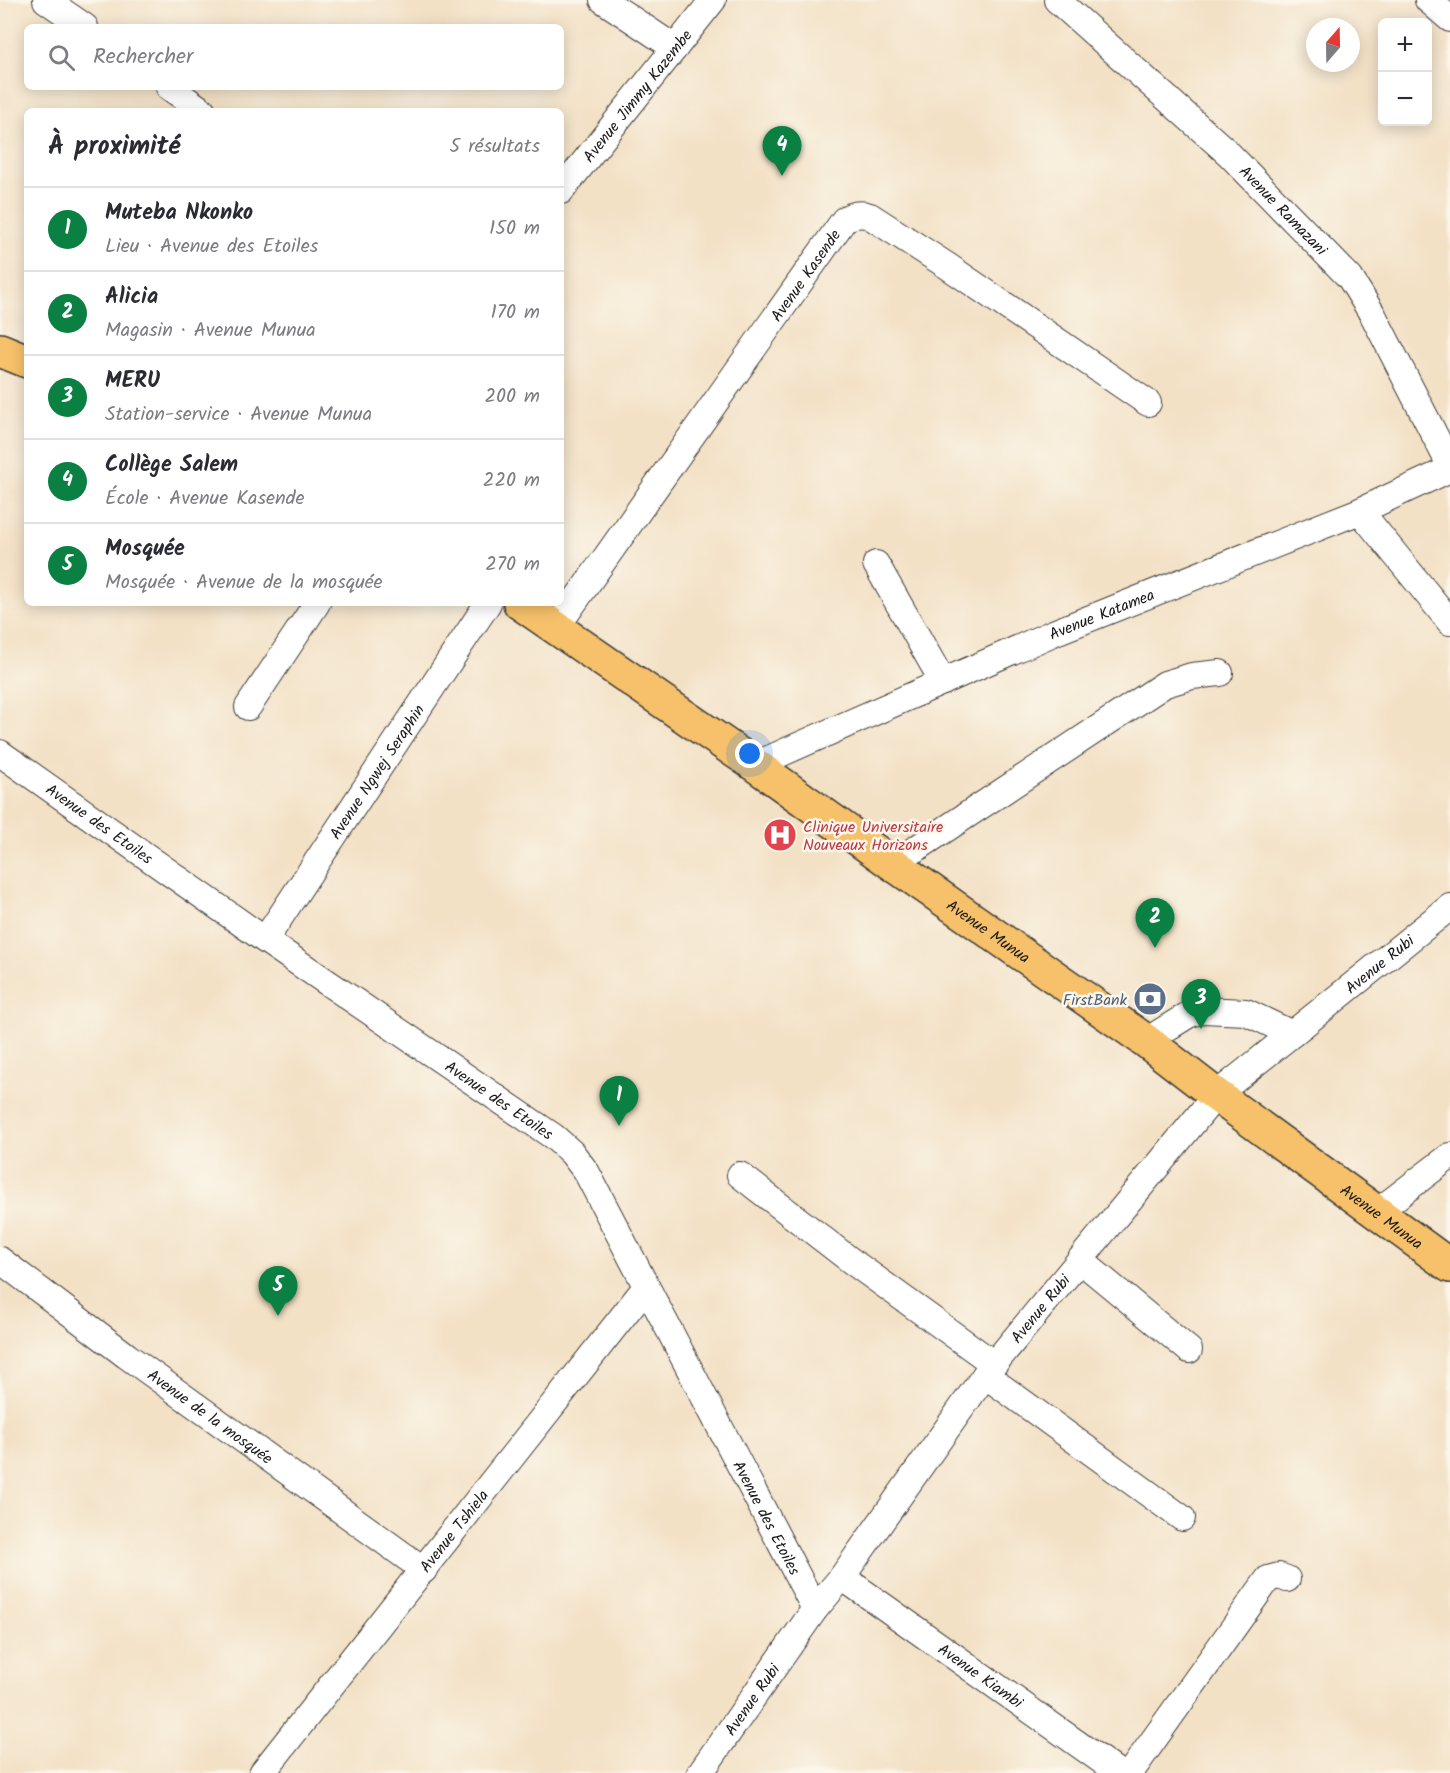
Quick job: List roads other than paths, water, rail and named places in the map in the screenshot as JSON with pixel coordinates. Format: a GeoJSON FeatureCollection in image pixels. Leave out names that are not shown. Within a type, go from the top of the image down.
{"type":"FeatureCollection","features":[{"type":"Feature","properties":{"kind":"main road"},"geometry":{"type":"LineString","coordinates":[[0,350],[24,360]]}},
{"type":"Feature","properties":{"kind":"main road","name":"Avenue Munua"},"geometry":{"type":"LineString","coordinates":[[524,606],[755,765],[892,864],[1146,1041],[1450,1266]]}},
{"type":"Feature","properties":{"kind":"street"},"geometry":{"type":"LineString","coordinates":[[46,0],[81,24]]}},
{"type":"Feature","properties":{"kind":"street"},"geometry":{"type":"LineString","coordinates":[[603,0],[675,48]]}},
{"type":"Feature","properties":{"kind":"street","name":"Avenue Jimmy Kazembe"},"geometry":{"type":"LineString","coordinates":[[564,187],[713,0]]}},
{"type":"Feature","properties":{"kind":"street","name":"Avenue Ramazani"},"geometry":{"type":"LineString","coordinates":[[1057,0],[1228,153],[1350,278],[1373,315],[1450,467]]}},
{"type":"Feature","properties":{"kind":"street"},"geometry":{"type":"LineString","coordinates":[[1428,0],[1450,19]]}},
{"type":"Feature","properties":{"kind":"street"},"geometry":{"type":"LineString","coordinates":[[173,90],[197,108]]}},
{"type":"Feature","properties":{"kind":"street","name":"Avenue Kasende"},"geometry":{"type":"LineString","coordinates":[[556,628],[844,220],[852,215],[870,216],[1148,403]]}},
{"type":"Feature","properties":{"kind":"street","name":"Avenue Katamea"},"geometry":{"type":"LineString","coordinates":[[755,765],[1053,633],[1360,511],[1450,467]]}},
{"type":"Feature","properties":{"kind":"street"},"geometry":{"type":"LineString","coordinates":[[1360,511],[1450,622]]}},
{"type":"Feature","properties":{"kind":"street"},"geometry":{"type":"LineString","coordinates":[[876,564],[943,682]]}},
{"type":"Feature","properties":{"kind":"street"},"geometry":{"type":"LineString","coordinates":[[248,707],[315,606]]}},
{"type":"Feature","properties":{"kind":"street","name":"Avenue Ngwej Seraphin"},"geometry":{"type":"LineString","coordinates":[[265,940],[486,606]]}},
{"type":"Feature","properties":{"kind":"street"},"geometry":{"type":"LineString","coordinates":[[892,864],[1165,684],[1192,676],[1220,673]]}},
{"type":"Feature","properties":{"kind":"street","name":"Avenue des Etoiles"},"geometry":{"type":"LineString","coordinates":[[0,753],[265,940],[554,1137],[572,1153],[586,1173],[815,1609]]}},
{"type":"Feature","properties":{"kind":"street","name":"Avenue Rubi"},"geometry":{"type":"LineString","coordinates":[[700,1773],[815,1609],[842,1577],[989,1370],[1216,1095],[1450,907]]}},
{"type":"Feature","properties":{"kind":"street"},"geometry":{"type":"LineString","coordinates":[[1146,1041],[1188,1015],[1203,1010],[1246,1012],[1292,1034]]}},
{"type":"Feature","properties":{"kind":"street"},"geometry":{"type":"LineString","coordinates":[[1377,1212],[1450,1156]]}},
{"type":"Feature","properties":{"kind":"street"},"geometry":{"type":"LineString","coordinates":[[740,1175],[1182,1518]]}},
{"type":"Feature","properties":{"kind":"street","name":"Avenue de la mosquée"},"geometry":{"type":"LineString","coordinates":[[0,1260],[127,1356],[424,1570]]}},
{"type":"Feature","properties":{"kind":"street"},"geometry":{"type":"LineString","coordinates":[[1080,1260],[1189,1350]]}},
{"type":"Feature","properties":{"kind":"street","name":"Avenue Tshiela"},"geometry":{"type":"LineString","coordinates":[[262,1773],[646,1287]]}},
{"type":"Feature","properties":{"kind":"street"},"geometry":{"type":"LineString","coordinates":[[1130,1773],[1268,1579],[1279,1576],[1287,1579]]}},
{"type":"Feature","properties":{"kind":"street","name":"Avenue Kiambi"},"geometry":{"type":"LineString","coordinates":[[842,1577],[1119,1773]]}},
{"type":"Feature","properties":{"kind":"place","name":"Collège Salem"},"geometry":{"type":"Point","coordinates":[782,176]}},
{"type":"Feature","properties":{"kind":"place","name":"Clinique Universitaire Nouveaux Horizons"},"geometry":{"type":"Point","coordinates":[780,835]}},
{"type":"Feature","properties":{"kind":"place","name":"Alicia"},"geometry":{"type":"Point","coordinates":[1155,948]}},
{"type":"Feature","properties":{"kind":"place","name":"FirstBank"},"geometry":{"type":"Point","coordinates":[1150,999]}},
{"type":"Feature","properties":{"kind":"place","name":"MERU"},"geometry":{"type":"Point","coordinates":[1201,1029]}},
{"type":"Feature","properties":{"kind":"place","name":"Muteba Nkonko"},"geometry":{"type":"Point","coordinates":[619,1126]}},
{"type":"Feature","properties":{"kind":"place","name":"Mosquée"},"geometry":{"type":"Point","coordinates":[278,1316]}}]}
